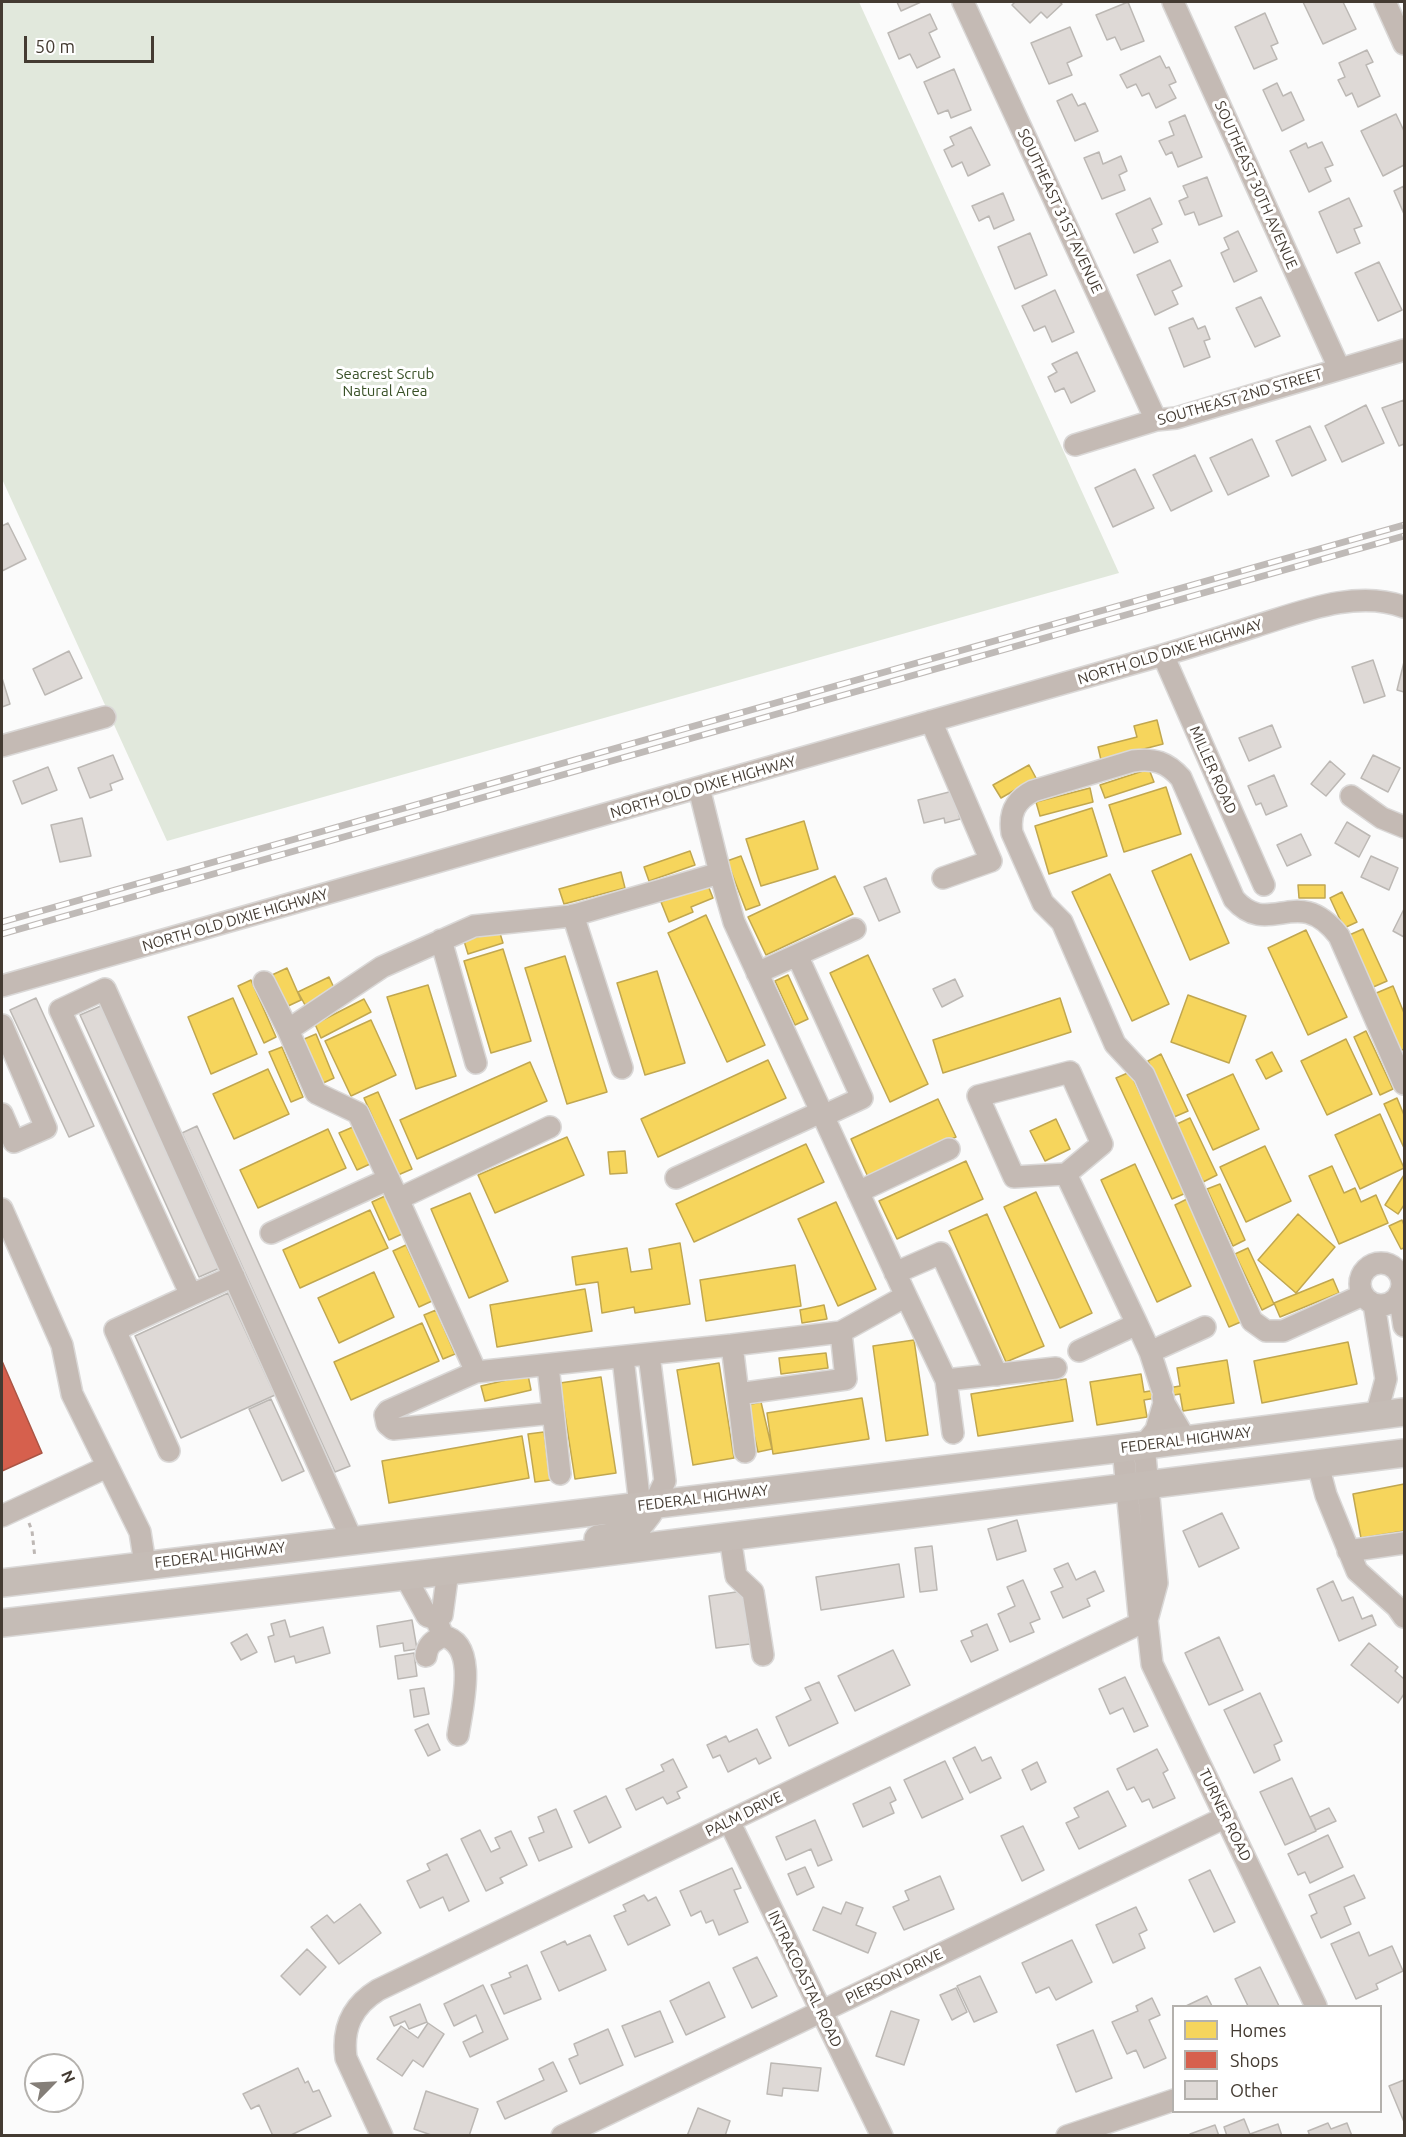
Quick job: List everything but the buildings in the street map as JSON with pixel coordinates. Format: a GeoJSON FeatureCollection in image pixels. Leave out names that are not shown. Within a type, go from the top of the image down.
{"type":"FeatureCollection","features":[{"type":"Feature","properties":{"kind":"main road","name":"FEDERAL HIGHWAY"},"geometry":{"type":"LineString","coordinates":[[2,1583],[145,1564],[1134,1447],[1404,1412]]}},
{"type":"Feature","properties":{"kind":"main road"},"geometry":{"type":"LineString","coordinates":[[2,1623],[730,1537],[1404,1453]]}},
{"type":"Feature","properties":{"kind":"main road"},"geometry":{"type":"LineString","coordinates":[[372,1580],[386,1570],[408,1562],[613,1537],[629,1532],[643,1523],[647,1505]]}},
{"type":"Feature","properties":{"kind":"main road"},"geometry":{"type":"LineString","coordinates":[[172,1604],[176,1588],[189,1576],[203,1571],[317,1559],[338,1554],[357,1539]]}},
{"type":"Feature","properties":{"kind":"main road"},"geometry":{"type":"LineString","coordinates":[[92,1613],[130,1592],[140,1580],[145,1564]]}},
{"type":"Feature","properties":{"kind":"street","name":"SOUTHEAST 31ST AVENUE"},"geometry":{"type":"LineString","coordinates":[[963,2],[1156,420]]}},
{"type":"Feature","properties":{"kind":"street","name":"SOUTHEAST 30TH AVENUE"},"geometry":{"type":"LineString","coordinates":[[1173,2],[1339,368]]}},
{"type":"Feature","properties":{"kind":"street"},"geometry":{"type":"LineString","coordinates":[[1385,2],[1404,44]]}},
{"type":"Feature","properties":{"kind":"street","name":"SOUTHEAST 2ND STREET"},"geometry":{"type":"LineString","coordinates":[[1075,445],[1156,420],[1176,418],[1404,350]]}},
{"type":"Feature","properties":{"kind":"street","name":"NORTH OLD DIXIE HIGHWAY"},"geometry":{"type":"LineString","coordinates":[[2,986],[1163,655],[1328,604],[1377,601],[1391,602],[1404,607]]}},
{"type":"Feature","properties":{"kind":"street","name":"MILLER ROAD"},"geometry":{"type":"LineString","coordinates":[[1163,655],[1264,885]]}},
{"type":"Feature","properties":{"kind":"street"},"geometry":{"type":"LineString","coordinates":[[2,746],[105,717]]}},
{"type":"Feature","properties":{"kind":"street"},"geometry":{"type":"LineString","coordinates":[[932,721],[991,861],[943,878]]}},
{"type":"Feature","properties":{"kind":"street"},"geometry":{"type":"LineString","coordinates":[[1401,1280],[1389,1304],[1369,1299],[1283,1330],[1266,1331],[1252,1321],[1144,1075],[1115,1044],[1062,922],[1043,903],[1012,833],[1012,813],[1017,803],[1033,791],[1133,761],[1146,759],[1160,761],[1172,768],[1181,778],[1234,900],[1252,914],[1263,916],[1289,911],[1304,911],[1318,916],[1339,936],[1404,1084]]}},
{"type":"Feature","properties":{"kind":"street"},"geometry":{"type":"LineString","coordinates":[[699,788],[734,922],[946,1380],[953,1433]]}},
{"type":"Feature","properties":{"kind":"street"},"geometry":{"type":"LineString","coordinates":[[1351,796],[1382,818],[1404,826]]}},
{"type":"Feature","properties":{"kind":"street"},"geometry":{"type":"LineString","coordinates":[[288,1030],[382,967],[474,926],[573,915],[720,873]]}},
{"type":"Feature","properties":{"kind":"street"},"geometry":{"type":"LineString","coordinates":[[573,915],[622,1068]]}},
{"type":"Feature","properties":{"kind":"street"},"geometry":{"type":"LineString","coordinates":[[758,973],[855,929]]}},
{"type":"Feature","properties":{"kind":"street"},"geometry":{"type":"LineString","coordinates":[[441,940],[476,1063]]}},
{"type":"Feature","properties":{"kind":"street"},"geometry":{"type":"LineString","coordinates":[[676,1178],[862,1098],[797,955]]}},
{"type":"Feature","properties":{"kind":"street"},"geometry":{"type":"LineString","coordinates":[[264,982],[316,1093],[358,1113],[476,1372]]}},
{"type":"Feature","properties":{"kind":"street"},"geometry":{"type":"LineString","coordinates":[[191,1295],[60,1010],[105,989],[234,1276],[357,1539]]}},
{"type":"Feature","properties":{"kind":"street"},"geometry":{"type":"LineString","coordinates":[[2,1025],[46,1128],[14,1142],[2,1114]]}},
{"type":"Feature","properties":{"kind":"street"},"geometry":{"type":"LineString","coordinates":[[1070,1072],[1102,1144],[1066,1174],[1014,1177],[978,1096],[1070,1072]]}},
{"type":"Feature","properties":{"kind":"street"},"geometry":{"type":"LineString","coordinates":[[398,1199],[550,1126]]}},
{"type":"Feature","properties":{"kind":"street"},"geometry":{"type":"LineString","coordinates":[[858,1192],[949,1149]]}},
{"type":"Feature","properties":{"kind":"street"},"geometry":{"type":"LineString","coordinates":[[1066,1174],[1150,1352],[1163,1396],[1186,1440]]}},
{"type":"Feature","properties":{"kind":"street"},"geometry":{"type":"LineString","coordinates":[[271,1233],[389,1179]]}},
{"type":"Feature","properties":{"kind":"street"},"geometry":{"type":"LineString","coordinates":[[2,1209],[62,1345],[72,1394],[140,1532],[145,1564]]}},
{"type":"Feature","properties":{"kind":"street"},"geometry":{"type":"LineString","coordinates":[[895,1273],[941,1253],[997,1374]]}},
{"type":"Feature","properties":{"kind":"street"},"geometry":{"type":"LineString","coordinates":[[1376,1416],[1386,1379],[1369,1299],[1360,1281],[1367,1268],[1381,1263],[1388,1264],[1401,1280],[1404,1326]]}},
{"type":"Feature","properties":{"kind":"street"},"geometry":{"type":"LineString","coordinates":[[169,1451],[115,1330],[234,1276]]}},
{"type":"Feature","properties":{"kind":"street"},"geometry":{"type":"LineString","coordinates":[[553,1413],[393,1429],[387,1424],[385,1415],[388,1411],[476,1372],[623,1358],[841,1332],[906,1296]]}},
{"type":"Feature","properties":{"kind":"street"},"geometry":{"type":"LineString","coordinates":[[1079,1351],[1137,1324]]}},
{"type":"Feature","properties":{"kind":"street"},"geometry":{"type":"LineString","coordinates":[[1150,1352],[1205,1327]]}},
{"type":"Feature","properties":{"kind":"street"},"geometry":{"type":"LineString","coordinates":[[738,1394],[846,1379],[841,1332]]}},
{"type":"Feature","properties":{"kind":"street"},"geometry":{"type":"LineString","coordinates":[[732,1346],[745,1452]]}},
{"type":"Feature","properties":{"kind":"street"},"geometry":{"type":"LineString","coordinates":[[647,1505],[665,1481],[649,1355]]}},
{"type":"Feature","properties":{"kind":"street"},"geometry":{"type":"LineString","coordinates":[[623,1358],[647,1505]]}},
{"type":"Feature","properties":{"kind":"street"},"geometry":{"type":"LineString","coordinates":[[548,1366],[560,1474]]}},
{"type":"Feature","properties":{"kind":"street"},"geometry":{"type":"LineString","coordinates":[[946,1380],[1056,1368]]}},
{"type":"Feature","properties":{"kind":"street"},"geometry":{"type":"LineString","coordinates":[[1134,1447],[1156,1430],[1163,1396]]}},
{"type":"Feature","properties":{"kind":"street","name":"TURNER ROAD"},"geometry":{"type":"LineString","coordinates":[[1134,1447],[1137,1486],[1139,1614],[1147,1620],[1152,1664],[1315,2005]]}},
{"type":"Feature","properties":{"kind":"street"},"geometry":{"type":"LineString","coordinates":[[1318,1465],[1326,1495],[1357,1571],[1397,1607],[1404,1617]]}},
{"type":"Feature","properties":{"kind":"street"},"geometry":{"type":"LineString","coordinates":[[2,1516],[107,1467]]}},
{"type":"Feature","properties":{"kind":"street"},"geometry":{"type":"LineString","coordinates":[[730,1537],[736,1576],[753,1592],[763,1655]]}},
{"type":"Feature","properties":{"kind":"street"},"geometry":{"type":"LineString","coordinates":[[1348,1551],[1404,1543]]}},
{"type":"Feature","properties":{"kind":"street"},"geometry":{"type":"LineString","coordinates":[[426,1656],[427,1648],[439,1627],[448,1571]]}},
{"type":"Feature","properties":{"kind":"street"},"geometry":{"type":"LineString","coordinates":[[405,1576],[427,1616],[459,1644],[466,1669],[459,1735]]}},
{"type":"Feature","properties":{"kind":"street","name":"PALM DRIVE"},"geometry":{"type":"LineString","coordinates":[[382,2136],[346,2058],[344,2045],[345,2031],[350,2018],[366,1997],[1147,1620]]}},
{"type":"Feature","properties":{"kind":"street","name":"PIERSON DRIVE"},"geometry":{"type":"LineString","coordinates":[[562,2136],[1226,1816]]}},
{"type":"Feature","properties":{"kind":"street","name":"INTRACOASTAL ROAD"},"geometry":{"type":"LineString","coordinates":[[729,1821],[882,2136]]}},
{"type":"Feature","properties":{"kind":"street"},"geometry":{"type":"LineString","coordinates":[[1067,2136],[1172,2100]]}},
{"type":"Feature","properties":{"kind":"path"},"geometry":{"type":"LineString","coordinates":[[27,1518],[32,1531],[35,1563]]}},
{"type":"Feature","properties":{"kind":"green space","name":"Seacrest Scrub Natural Area"},"geometry":{"type":"Polygon","coordinates":[[[2,2],[859,2],[1119,573],[167,841],[2,479],[2,2]]]}},
{"type":"Feature","properties":{"kind":"railway"},"geometry":{"type":"LineString","coordinates":[[2,922],[1404,525]]}},
{"type":"Feature","properties":{"kind":"railway"},"geometry":{"type":"LineString","coordinates":[[2,934],[1404,536]]}}]}
